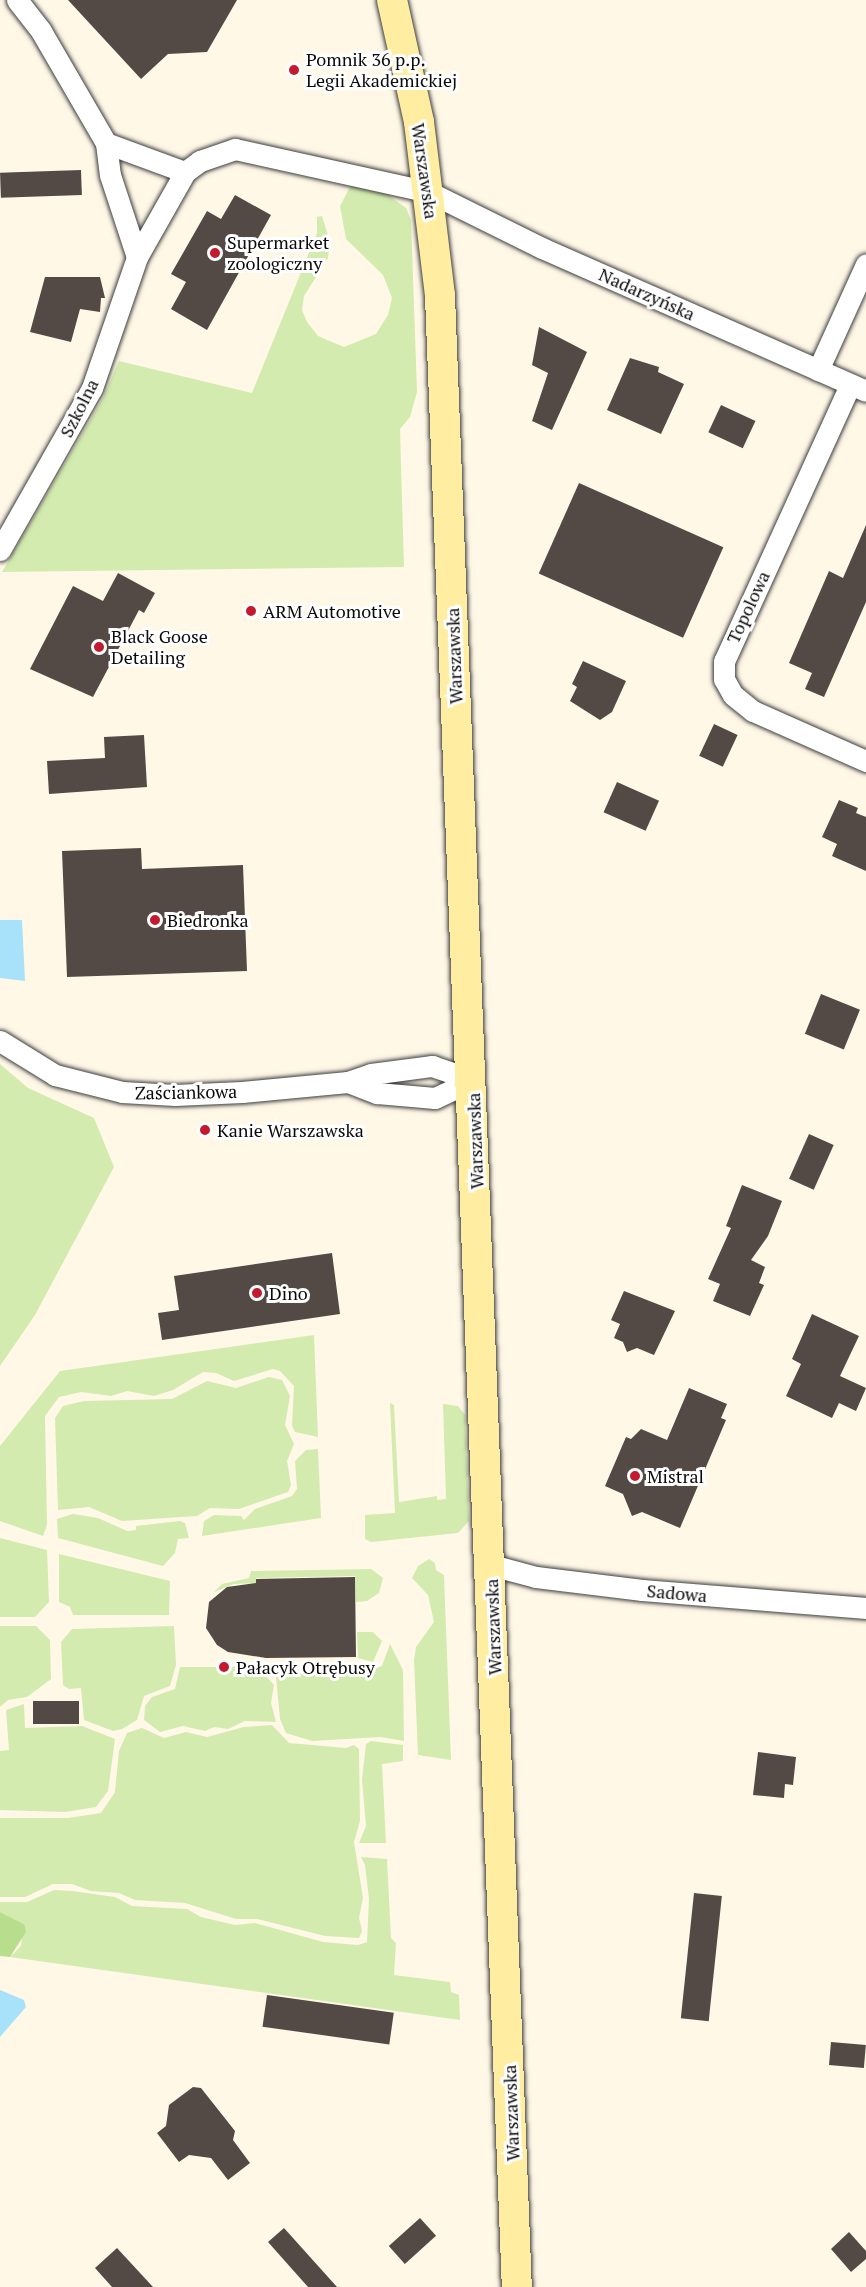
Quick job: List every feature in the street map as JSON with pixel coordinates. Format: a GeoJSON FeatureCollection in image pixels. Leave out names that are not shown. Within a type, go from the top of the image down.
{"type":"FeatureCollection","features":[{"type":"Feature","properties":{"kind":"main road","name":"Warszawska"},"geometry":{"type":"LineString","coordinates":[[392,0],[405,46],[429,192],[440,296],[473,1080],[517,2287]]}},
{"type":"Feature","properties":{"kind":"street"},"geometry":{"type":"LineString","coordinates":[[17,0],[40,31],[106,143],[110,175],[137,257]]}},
{"type":"Feature","properties":{"kind":"street"},"geometry":{"type":"LineString","coordinates":[[106,143],[185,172],[200,161],[235,149],[429,192]]}},
{"type":"Feature","properties":{"kind":"street","name":"Szkolna"},"geometry":{"type":"LineString","coordinates":[[0,550],[92,388],[137,257],[185,172]]}},
{"type":"Feature","properties":{"kind":"street","name":"Nadarzyńska"},"geometry":{"type":"LineString","coordinates":[[429,192],[542,248],[858,388]]}},
{"type":"Feature","properties":{"kind":"street"},"geometry":{"type":"LineString","coordinates":[[818,370],[866,264]]}},
{"type":"Feature","properties":{"kind":"street","name":"Topolowa"},"geometry":{"type":"LineString","coordinates":[[858,388],[724,661],[724,679],[733,695],[753,711],[866,761]]}},
{"type":"Feature","properties":{"kind":"street","name":"Zaściankowa"},"geometry":{"type":"LineString","coordinates":[[0,1041],[55,1075],[122,1092],[175,1095],[348,1082],[371,1074],[432,1066],[473,1080]]}},
{"type":"Feature","properties":{"kind":"street","name":"Zaściankowa"},"geometry":{"type":"LineString","coordinates":[[348,1082],[377,1093],[435,1098],[473,1080]]}},
{"type":"Feature","properties":{"kind":"street","name":"Sadowa"},"geometry":{"type":"LineString","coordinates":[[491,1564],[536,1577],[607,1586],[866,1608]]}},
{"type":"Feature","properties":{"kind":"green space"},"geometry":{"type":"Polygon","coordinates":[[[351,185],[384,192],[406,208],[411,220],[417,392],[410,417],[400,429],[404,567],[2,572],[103,398],[119,361],[252,393],[317,233],[317,217],[322,216],[330,242],[328,258],[304,296],[302,310],[307,322],[318,336],[344,347],[376,334],[388,315],[392,298],[383,275],[346,239],[340,206],[351,185]]]}},
{"type":"Feature","properties":{"kind":"green space"},"geometry":{"type":"Polygon","coordinates":[[[0,1064],[28,1088],[94,1118],[114,1167],[35,1315],[0,1366],[0,1064]]]}},
{"type":"Feature","properties":{"kind":"green space"},"geometry":{"type":"Polygon","coordinates":[[[314,1335],[318,1437],[295,1432],[292,1426],[294,1386],[280,1371],[273,1369],[234,1381],[216,1373],[203,1372],[173,1390],[154,1396],[127,1391],[111,1396],[81,1392],[59,1397],[45,1416],[47,1525],[43,1536],[0,1521],[0,1446],[60,1371],[314,1335]]]}},
{"type":"Feature","properties":{"kind":"green space"},"geometry":{"type":"Polygon","coordinates":[[[269,1377],[282,1380],[290,1396],[285,1425],[294,1444],[287,1461],[291,1485],[288,1492],[239,1509],[210,1508],[197,1516],[122,1521],[89,1507],[58,1510],[55,1418],[63,1406],[84,1401],[172,1399],[207,1381],[236,1388],[269,1377]]]}},
{"type":"Feature","properties":{"kind":"green space"},"geometry":{"type":"Polygon","coordinates":[[[390,1403],[394,1405],[399,1502],[437,1496],[437,1500],[446,1499],[443,1404],[458,1406],[465,1415],[469,1521],[458,1533],[371,1542],[365,1539],[365,1515],[395,1513],[390,1403]]]}},
{"type":"Feature","properties":{"kind":"green space"},"geometry":{"type":"Polygon","coordinates":[[[318,1449],[321,1518],[202,1536],[204,1521],[214,1515],[241,1516],[244,1520],[255,1509],[292,1496],[297,1489],[295,1461],[306,1450],[318,1449]]]}},
{"type":"Feature","properties":{"kind":"green space"},"geometry":{"type":"Polygon","coordinates":[[[73,1514],[98,1518],[127,1531],[136,1530],[136,1526],[180,1521],[185,1523],[189,1538],[178,1539],[175,1553],[163,1566],[58,1538],[57,1519],[73,1514]]]}},
{"type":"Feature","properties":{"kind":"green space"},"geometry":{"type":"Polygon","coordinates":[[[0,1538],[47,1550],[49,1602],[35,1617],[0,1617],[0,1538]]]}},
{"type":"Feature","properties":{"kind":"green space"},"geometry":{"type":"Polygon","coordinates":[[[59,1554],[170,1581],[169,1615],[73,1615],[70,1607],[59,1602],[59,1554]]]}},
{"type":"Feature","properties":{"kind":"green space"},"geometry":{"type":"Polygon","coordinates":[[[429,1559],[435,1563],[436,1570],[444,1575],[451,1760],[418,1755],[414,1660],[416,1647],[434,1622],[428,1595],[412,1578],[418,1566],[429,1559]]]}},
{"type":"Feature","properties":{"kind":"green space"},"geometry":{"type":"Polygon","coordinates":[[[371,1569],[383,1578],[379,1593],[367,1601],[356,1602],[355,1576],[256,1578],[256,1583],[234,1584],[214,1592],[222,1584],[249,1578],[251,1571],[371,1569]]]}},
{"type":"Feature","properties":{"kind":"green space"},"geometry":{"type":"Polygon","coordinates":[[[0,1626],[36,1626],[50,1640],[51,1679],[27,1697],[8,1700],[0,1707],[0,1626]]]}},
{"type":"Feature","properties":{"kind":"green space"},"geometry":{"type":"Polygon","coordinates":[[[174,1626],[176,1665],[170,1686],[144,1696],[137,1720],[122,1729],[113,1731],[84,1720],[81,1688],[69,1689],[63,1685],[61,1642],[72,1629],[174,1626]]]}},
{"type":"Feature","properties":{"kind":"green space"},"geometry":{"type":"Polygon","coordinates":[[[357,1632],[373,1632],[382,1641],[373,1662],[358,1658],[357,1632]]]}},
{"type":"Feature","properties":{"kind":"green space"},"geometry":{"type":"Polygon","coordinates":[[[390,1644],[403,1670],[404,1741],[380,1737],[312,1741],[286,1733],[280,1719],[276,1677],[293,1673],[350,1676],[382,1666],[390,1644]]]}},
{"type":"Feature","properties":{"kind":"green space"},"geometry":{"type":"Polygon","coordinates":[[[180,1667],[258,1667],[274,1685],[271,1703],[276,1722],[245,1721],[228,1729],[214,1727],[205,1731],[183,1726],[160,1732],[144,1720],[145,1706],[152,1697],[175,1689],[180,1667]]]}},
{"type":"Feature","properties":{"kind":"green space"},"geometry":{"type":"Polygon","coordinates":[[[24,1704],[25,1728],[82,1726],[115,1739],[108,1791],[96,1807],[65,1812],[0,1810],[0,1751],[9,1750],[6,1710],[24,1704]]]}},
{"type":"Feature","properties":{"kind":"green space"},"geometry":{"type":"Polygon","coordinates":[[[272,1725],[289,1743],[346,1748],[354,1745],[359,1749],[360,1821],[354,1842],[363,1898],[359,1918],[362,1931],[359,1938],[325,1936],[257,1919],[236,1919],[185,1903],[135,1900],[119,1893],[91,1891],[72,1884],[53,1884],[25,1897],[0,1897],[0,1818],[68,1818],[101,1813],[115,1792],[119,1751],[127,1733],[142,1728],[164,1738],[186,1732],[207,1737],[244,1727],[272,1725]]]}},
{"type":"Feature","properties":{"kind":"green space"},"geometry":{"type":"Polygon","coordinates":[[[371,1741],[403,1745],[403,1761],[382,1764],[386,1843],[359,1843],[366,1826],[362,1779],[366,1744],[371,1741]]]}},
{"type":"Feature","properties":{"kind":"green space"},"geometry":{"type":"Polygon","coordinates":[[[361,1857],[387,1859],[391,1938],[396,1943],[394,1975],[450,1982],[451,1992],[459,1995],[460,2020],[10,1957],[21,1946],[24,1924],[0,1912],[0,1902],[27,1902],[54,1890],[72,1891],[115,1897],[132,1906],[187,1909],[201,1917],[235,1925],[255,1923],[323,1942],[358,1945],[367,1942],[369,1899],[365,1865],[361,1857]]]}},
{"type":"Feature","properties":{"kind":"green space"},"geometry":{"type":"Polygon","coordinates":[[[0,1912],[24,1924],[26,1932],[10,1957],[0,1956],[0,1912]]]}},
{"type":"Feature","properties":{"kind":"water"},"geometry":{"type":"Polygon","coordinates":[[[0,920],[22,920],[25,981],[0,978],[0,920]]]}},
{"type":"Feature","properties":{"kind":"water"},"geometry":{"type":"Polygon","coordinates":[[[0,1990],[24,2000],[26,2007],[0,2037],[0,1990]]]}},
{"type":"Feature","properties":{"kind":"building"},"geometry":{"type":"Polygon","coordinates":[[[68,0],[237,0],[207,52],[168,54],[141,79],[68,0]]]}},
{"type":"Feature","properties":{"kind":"building"},"geometry":{"type":"Polygon","coordinates":[[[81,170],[82,195],[1,198],[0,173],[81,170]]]}},
{"type":"Feature","properties":{"kind":"building"},"geometry":{"type":"Polygon","coordinates":[[[235,195],[271,215],[207,330],[171,309],[186,282],[171,274],[207,211],[221,219],[235,195]]]}},
{"type":"Feature","properties":{"kind":"building"},"geometry":{"type":"Polygon","coordinates":[[[45,277],[100,277],[105,298],[101,298],[100,312],[80,309],[71,342],[30,332],[45,277]]]}},
{"type":"Feature","properties":{"kind":"building"},"geometry":{"type":"Polygon","coordinates":[[[539,327],[587,352],[552,430],[532,421],[548,373],[532,365],[539,327]]]}},
{"type":"Feature","properties":{"kind":"building"},"geometry":{"type":"Polygon","coordinates":[[[630,358],[659,367],[658,372],[684,384],[661,434],[607,410],[630,358]]]}},
{"type":"Feature","properties":{"kind":"building"},"geometry":{"type":"Polygon","coordinates":[[[721,405],[755,421],[743,448],[708,432],[721,405]]]}},
{"type":"Feature","properties":{"kind":"building"},"geometry":{"type":"Polygon","coordinates":[[[579,483],[723,547],[683,638],[539,573],[579,483]]]}},
{"type":"Feature","properties":{"kind":"building"},"geometry":{"type":"Polygon","coordinates":[[[866,525],[866,602],[824,697],[805,689],[812,673],[789,663],[829,571],[843,578],[866,525]]]}},
{"type":"Feature","properties":{"kind":"building"},"geometry":{"type":"Polygon","coordinates":[[[118,573],[155,593],[144,613],[139,610],[93,697],[30,669],[73,586],[103,601],[118,573]]]}},
{"type":"Feature","properties":{"kind":"building"},"geometry":{"type":"Polygon","coordinates":[[[583,661],[626,681],[612,712],[600,720],[570,701],[577,687],[572,684],[583,661]]]}},
{"type":"Feature","properties":{"kind":"building"},"geometry":{"type":"Polygon","coordinates":[[[714,724],[738,735],[723,767],[699,756],[714,724]]]}},
{"type":"Feature","properties":{"kind":"building"},"geometry":{"type":"Polygon","coordinates":[[[144,735],[147,787],[49,794],[47,761],[105,758],[104,737],[144,735]]]}},
{"type":"Feature","properties":{"kind":"building"},"geometry":{"type":"Polygon","coordinates":[[[617,782],[659,801],[646,831],[604,812],[617,782]]]}},
{"type":"Feature","properties":{"kind":"building"},"geometry":{"type":"Polygon","coordinates":[[[839,800],[858,808],[856,813],[866,817],[866,871],[832,856],[837,844],[822,837],[839,800]]]}},
{"type":"Feature","properties":{"kind":"building","name":"Biedronka"},"geometry":{"type":"Polygon","coordinates":[[[141,848],[142,869],[243,865],[247,971],[67,977],[62,851],[141,848]]]}},
{"type":"Feature","properties":{"kind":"building"},"geometry":{"type":"Polygon","coordinates":[[[821,994],[860,1010],[844,1050],[805,1034],[821,994]]]}},
{"type":"Feature","properties":{"kind":"building"},"geometry":{"type":"Polygon","coordinates":[[[809,1134],[834,1145],[814,1190],[789,1179],[809,1134]]]}},
{"type":"Feature","properties":{"kind":"building"},"geometry":{"type":"Polygon","coordinates":[[[742,1185],[782,1201],[768,1236],[751,1260],[765,1267],[759,1283],[764,1285],[750,1316],[713,1301],[720,1284],[708,1279],[731,1228],[726,1226],[742,1185]]]}},
{"type":"Feature","properties":{"kind":"building","name":"Dino"},"geometry":{"type":"Polygon","coordinates":[[[332,1253],[340,1314],[162,1340],[158,1313],[179,1310],[174,1276],[332,1253]]]}},
{"type":"Feature","properties":{"kind":"building"},"geometry":{"type":"Polygon","coordinates":[[[624,1291],[675,1311],[654,1355],[637,1348],[627,1352],[623,1342],[614,1338],[620,1324],[611,1320],[624,1291]]]}},
{"type":"Feature","properties":{"kind":"building"},"geometry":{"type":"Polygon","coordinates":[[[812,1314],[859,1336],[840,1376],[866,1388],[856,1411],[839,1403],[832,1418],[786,1396],[801,1364],[792,1359],[812,1314]]]}},
{"type":"Feature","properties":{"kind":"building"},"geometry":{"type":"Polygon","coordinates":[[[689,1388],[727,1404],[721,1418],[726,1420],[680,1528],[642,1512],[632,1516],[623,1494],[605,1486],[626,1437],[631,1439],[641,1429],[667,1440],[689,1388]]]}},
{"type":"Feature","properties":{"kind":"building"},"geometry":{"type":"Polygon","coordinates":[[[355,1577],[356,1657],[266,1658],[228,1652],[217,1645],[206,1628],[209,1602],[227,1587],[256,1583],[256,1579],[355,1577]]]}},
{"type":"Feature","properties":{"kind":"building"},"geometry":{"type":"Polygon","coordinates":[[[33,1701],[79,1701],[79,1724],[33,1724],[33,1701]]]}},
{"type":"Feature","properties":{"kind":"building"},"geometry":{"type":"Polygon","coordinates":[[[758,1752],[796,1757],[793,1785],[785,1784],[784,1798],[753,1795],[758,1752]]]}},
{"type":"Feature","properties":{"kind":"building"},"geometry":{"type":"Polygon","coordinates":[[[694,1893],[722,1896],[709,2021],[681,2018],[694,1893]]]}},
{"type":"Feature","properties":{"kind":"building"},"geometry":{"type":"Polygon","coordinates":[[[267,1995],[394,2013],[389,2045],[263,2027],[267,1995]]]}},
{"type":"Feature","properties":{"kind":"building"},"geometry":{"type":"Polygon","coordinates":[[[831,2042],[866,2045],[864,2068],[829,2065],[831,2042]]]}},
{"type":"Feature","properties":{"kind":"building"},"geometry":{"type":"Polygon","coordinates":[[[193,2087],[201,2088],[235,2131],[233,2140],[250,2163],[228,2180],[211,2158],[189,2155],[179,2162],[157,2133],[166,2126],[169,2105],[193,2087]]]}},
{"type":"Feature","properties":{"kind":"building"},"geometry":{"type":"Polygon","coordinates":[[[420,2218],[436,2236],[405,2264],[389,2246],[420,2218]]]}},
{"type":"Feature","properties":{"kind":"building"},"geometry":{"type":"Polygon","coordinates":[[[284,2228],[337,2287],[308,2287],[268,2242],[284,2228]]]}},
{"type":"Feature","properties":{"kind":"building"},"geometry":{"type":"Polygon","coordinates":[[[849,2232],[866,2251],[866,2259],[851,2272],[831,2249],[849,2232]]]}},
{"type":"Feature","properties":{"kind":"building"},"geometry":{"type":"Polygon","coordinates":[[[117,2248],[153,2287],[112,2287],[95,2268],[117,2248]]]}},
{"type":"Feature","properties":{"kind":"place","name":"Pomnik 36 p.p. Legii Akademickiej"},"geometry":{"type":"Point","coordinates":[294,70]}},
{"type":"Feature","properties":{"kind":"place","name":"Supermarket zoologiczny"},"geometry":{"type":"Point","coordinates":[215,253]}},
{"type":"Feature","properties":{"kind":"place","name":"ARM Automotive"},"geometry":{"type":"Point","coordinates":[251,611]}},
{"type":"Feature","properties":{"kind":"place","name":"Black Goose Detailing"},"geometry":{"type":"Point","coordinates":[99,647]}},
{"type":"Feature","properties":{"kind":"place","name":"Biedronka"},"geometry":{"type":"Point","coordinates":[155,920]}},
{"type":"Feature","properties":{"kind":"place","name":"Kanie Warszawska"},"geometry":{"type":"Point","coordinates":[205,1130]}},
{"type":"Feature","properties":{"kind":"place","name":"Dino"},"geometry":{"type":"Point","coordinates":[257,1293]}},
{"type":"Feature","properties":{"kind":"place","name":"Mistral"},"geometry":{"type":"Point","coordinates":[635,1476]}},
{"type":"Feature","properties":{"kind":"place","name":"Pałacyk Otrębusy"},"geometry":{"type":"Point","coordinates":[224,1667]}}]}
